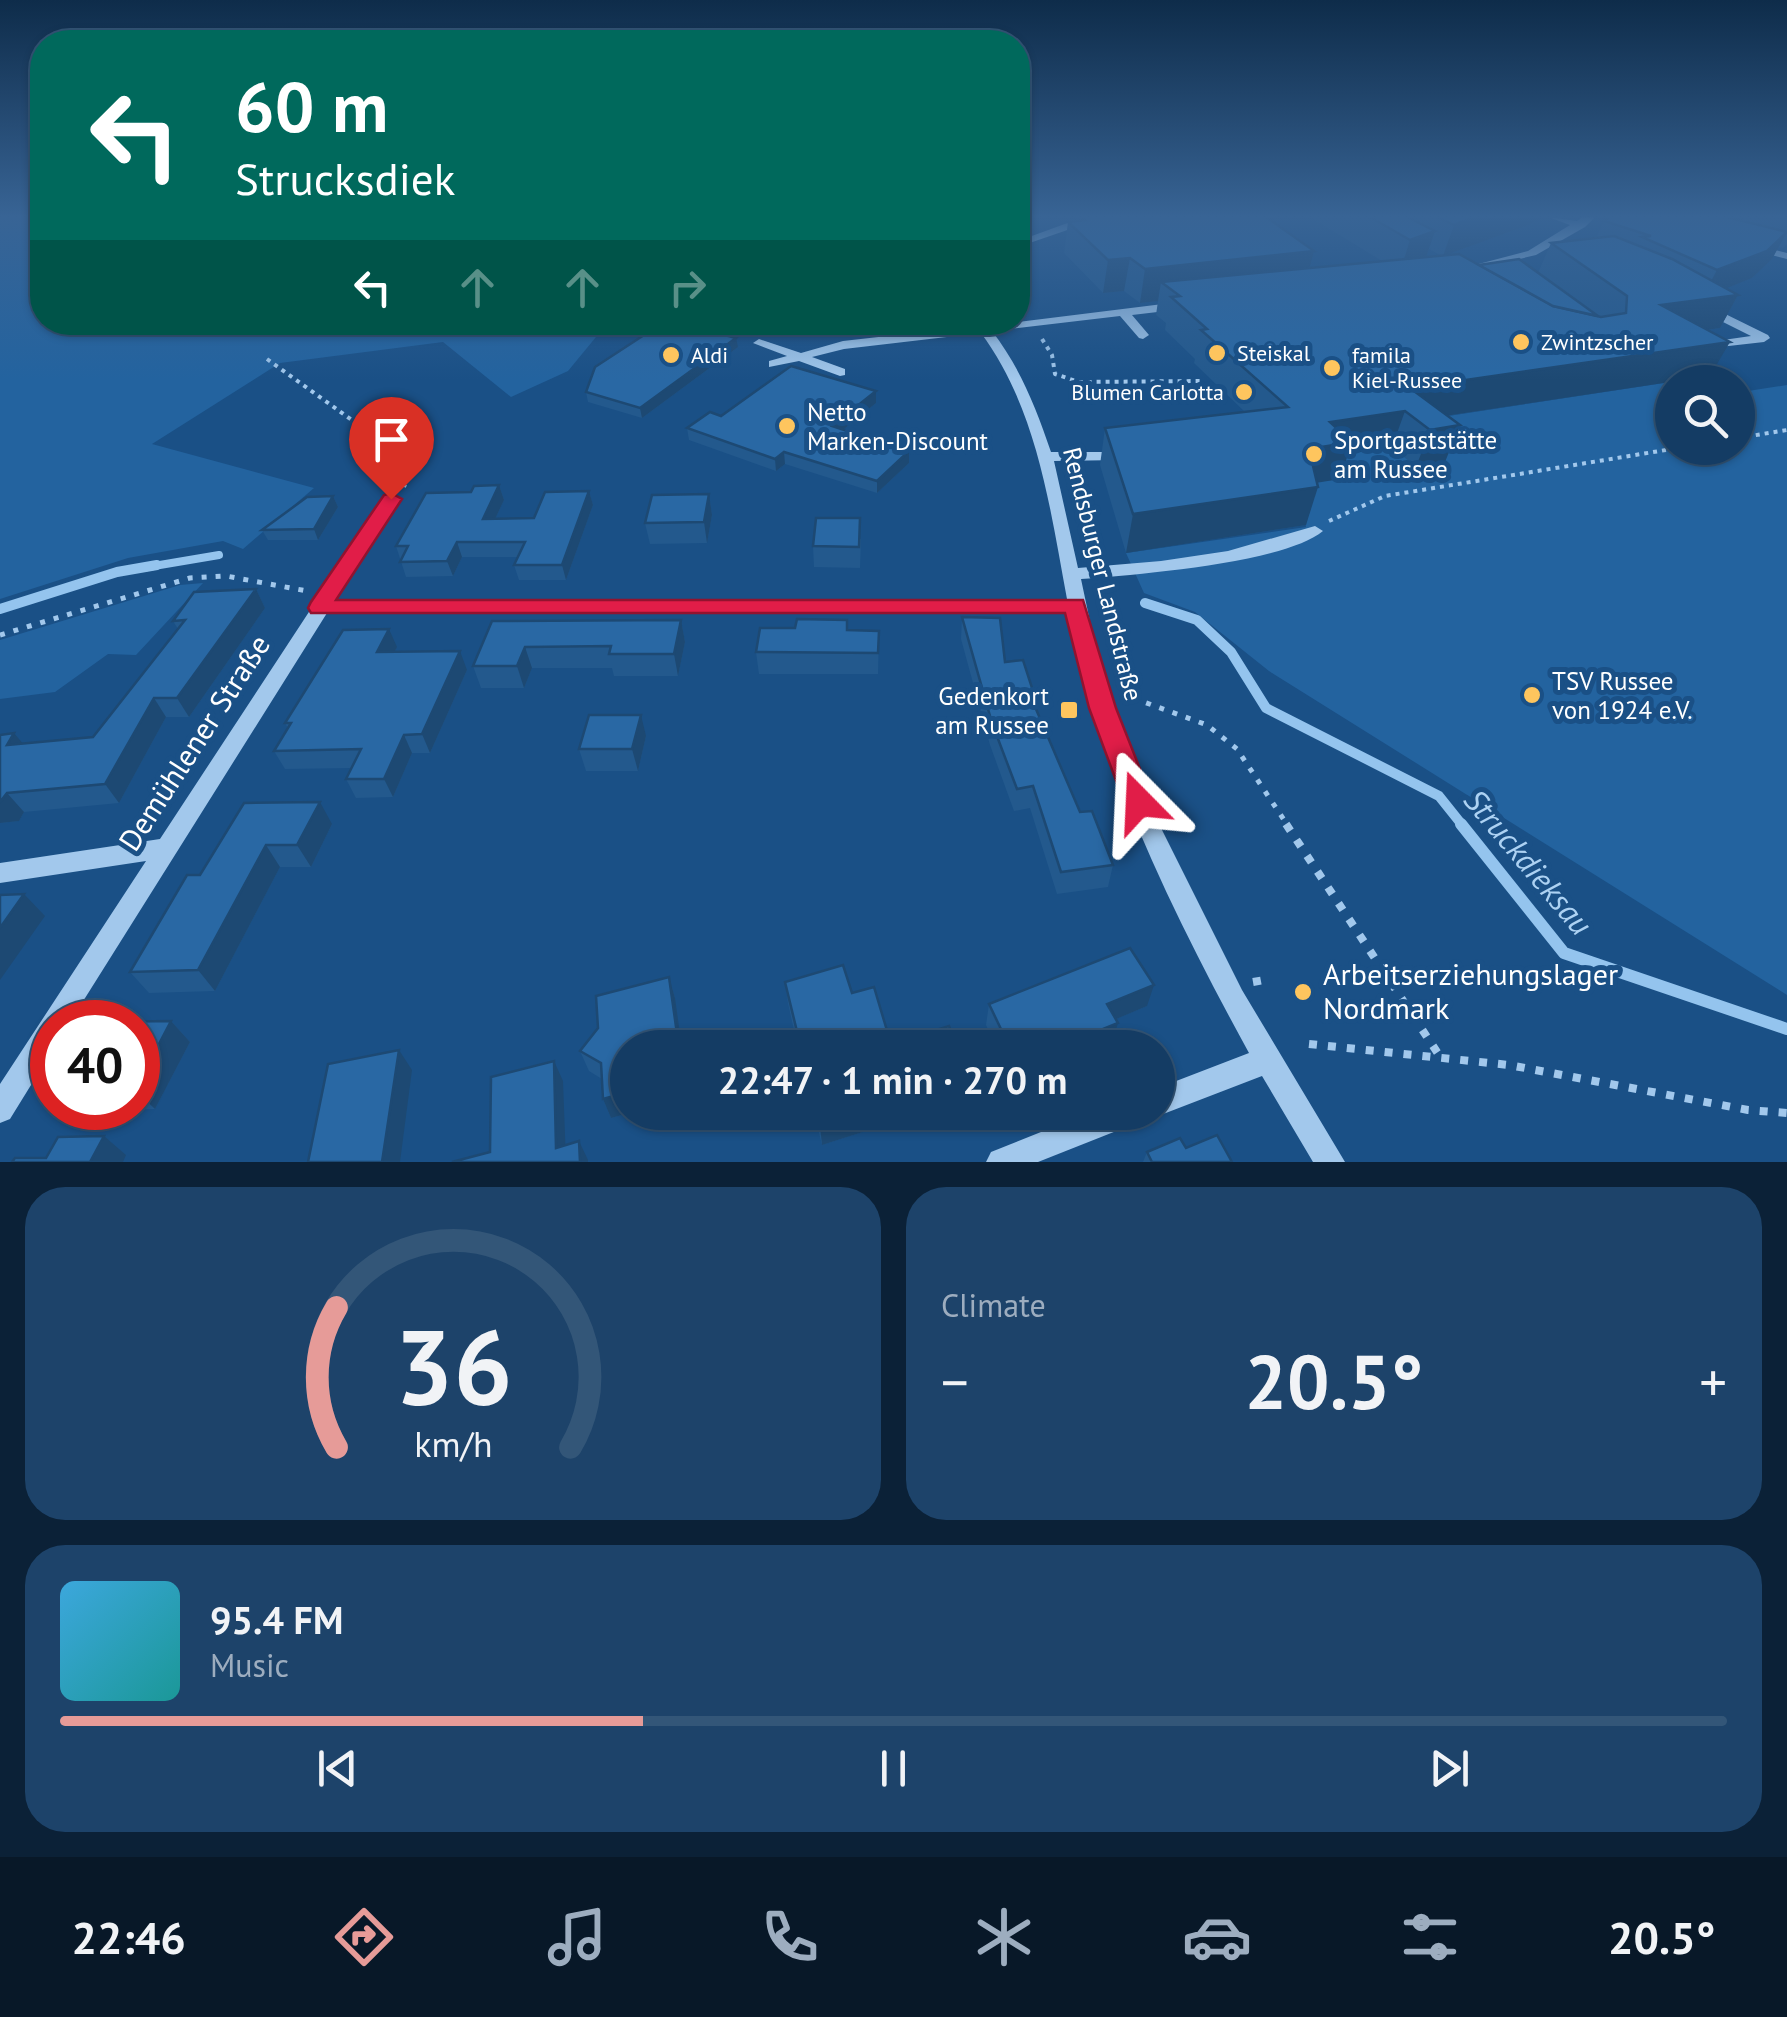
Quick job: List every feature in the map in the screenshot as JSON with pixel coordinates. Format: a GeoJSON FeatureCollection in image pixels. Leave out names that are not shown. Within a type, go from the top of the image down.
{"type":"FeatureCollection","features":[{"type":"Feature","properties":{"kind":"street"},"geometry":{"type":"LineString","coordinates":[[1696,303],[1764,338],[1698,347]]}},
{"type":"Feature","properties":{"kind":"street"},"geometry":{"type":"LineString","coordinates":[[1030,324],[1194,304]]}},
{"type":"Feature","properties":{"kind":"street"},"geometry":{"type":"LineString","coordinates":[[1124,313],[1143,335]]}},
{"type":"Feature","properties":{"kind":"street"},"geometry":{"type":"LineString","coordinates":[[774,364],[843,345],[917,335]]}},
{"type":"Feature","properties":{"kind":"street","name":"Rendsburger Landstraße"},"geometry":{"type":"LineString","coordinates":[[990,335],[1026,399],[1044,457],[1075,605],[1102,708],[1139,802],[1266,1061],[1330,1162]]}},
{"type":"Feature","properties":{"kind":"street"},"geometry":{"type":"LineString","coordinates":[[759,343],[804,355],[816,364],[840,372]]}},
{"type":"Feature","properties":{"kind":"street"},"geometry":{"type":"LineString","coordinates":[[1044,457],[1132,456]]}},
{"type":"Feature","properties":{"kind":"street","name":"Demühlener Straße"},"geometry":{"type":"LineString","coordinates":[[70,1000],[391,499]]}},
{"type":"Feature","properties":{"kind":"street"},"geometry":{"type":"LineString","coordinates":[[1070,574],[1232,553],[1315,531]]}},
{"type":"Feature","properties":{"kind":"street"},"geometry":{"type":"LineString","coordinates":[[320,608],[1075,605]]}},
{"type":"Feature","properties":{"kind":"street"},"geometry":{"type":"LineString","coordinates":[[0,873],[166,848]]}},
{"type":"Feature","properties":{"kind":"street"},"geometry":{"type":"LineString","coordinates":[[1175,1096],[1266,1061]]}},
{"type":"Feature","properties":{"kind":"street","name":"Demühlener Straße"},"geometry":{"type":"LineString","coordinates":[[0,1109],[30,1062]]}},
{"type":"Feature","properties":{"kind":"street"},"geometry":{"type":"LineString","coordinates":[[1002,1162],[1083,1130]]}},
{"type":"Feature","properties":{"kind":"path"},"geometry":{"type":"LineString","coordinates":[[1030,329],[1052,355],[1055,374],[1079,382],[1203,381]]}},
{"type":"Feature","properties":{"kind":"path"},"geometry":{"type":"LineString","coordinates":[[267,358],[395,451],[411,470],[407,485],[391,499]]}},
{"type":"Feature","properties":{"kind":"path"},"geometry":{"type":"LineString","coordinates":[[1755,435],[1787,430]]}},
{"type":"Feature","properties":{"kind":"path"},"geometry":{"type":"LineString","coordinates":[[1315,531],[1344,512],[1384,496],[1655,452]]}},
{"type":"Feature","properties":{"kind":"path"},"geometry":{"type":"LineString","coordinates":[[0,635],[190,578],[226,576],[308,592],[320,608]]}},
{"type":"Feature","properties":{"kind":"path"},"geometry":{"type":"LineString","coordinates":[[1133,698],[1206,725],[1237,749],[1439,1056]]}},
{"type":"Feature","properties":{"kind":"path"},"geometry":{"type":"LineString","coordinates":[[1309,1044],[1510,1065],[1748,1110],[1787,1112]]}},
{"type":"Feature","properties":{"kind":"shaded area"},"geometry":{"type":"Polygon","coordinates":[[[0,271],[30,271],[30,335],[596,337],[568,371],[511,397],[443,342],[280,363],[152,444],[314,488],[243,549],[223,541],[128,558],[0,599],[0,271]]]}},
{"type":"Feature","properties":{"kind":"shaded area","name":"TSV Russee von 1924 e.V."},"geometry":{"type":"Polygon","coordinates":[[[1655,384],[1655,465],[1755,465],[1755,390],[1787,385],[1787,995],[1269,671],[1195,612],[1144,593],[1126,553],[1306,527],[1297,484],[1260,445],[1655,384]]]}},
{"type":"Feature","properties":{"kind":"shaded area"},"geometry":{"type":"Polygon","coordinates":[[[203,583],[136,655],[108,654],[55,692],[0,699],[0,640],[180,585],[203,583]]]}},
{"type":"Feature","properties":{"kind":"building"},"geometry":{"type":"Polygon","coordinates":[[[1276,271],[1490,271],[1553,306],[1601,317],[1626,313],[1627,296],[1591,271],[1694,271],[1738,295],[1661,305],[1730,342],[1410,388],[1460,425],[1430,430],[1405,411],[1330,422],[1352,442],[1309,449],[1318,487],[1133,514],[1105,428],[1288,407],[1201,330],[1207,329],[1171,297],[1180,296],[1161,282],[1276,271]]]}},
{"type":"Feature","properties":{"kind":"building"},"geometry":{"type":"Polygon","coordinates":[[[1490,271],[1536,271],[1598,316],[1553,306],[1490,271]]]}},
{"type":"Feature","properties":{"kind":"building"},"geometry":{"type":"Polygon","coordinates":[[[644,335],[736,338],[640,408],[586,392],[595,367],[644,335]]]}},
{"type":"Feature","properties":{"kind":"building"},"geometry":{"type":"Polygon","coordinates":[[[791,366],[876,391],[832,426],[909,451],[877,481],[784,452],[775,459],[687,428],[710,412],[721,416],[791,366]]]}},
{"type":"Feature","properties":{"kind":"building"},"geometry":{"type":"Polygon","coordinates":[[[499,485],[483,519],[534,518],[545,492],[589,491],[562,565],[514,565],[525,542],[457,542],[447,561],[400,562],[408,546],[396,546],[426,493],[471,492],[474,486],[499,485]]]}},
{"type":"Feature","properties":{"kind":"building"},"geometry":{"type":"Polygon","coordinates":[[[709,494],[704,522],[645,523],[652,495],[709,494]]]}},
{"type":"Feature","properties":{"kind":"building"},"geometry":{"type":"Polygon","coordinates":[[[333,496],[314,529],[262,530],[307,497],[333,496]]]}},
{"type":"Feature","properties":{"kind":"building"},"geometry":{"type":"Polygon","coordinates":[[[816,518],[860,518],[859,547],[813,546],[816,518]]]}},
{"type":"Feature","properties":{"kind":"building"},"geometry":{"type":"Polygon","coordinates":[[[256,589],[177,698],[154,698],[105,784],[7,793],[0,802],[0,735],[14,733],[7,745],[93,737],[185,620],[173,621],[194,592],[256,589]]]}},
{"type":"Feature","properties":{"kind":"building"},"geometry":{"type":"Polygon","coordinates":[[[962,617],[1000,618],[1005,662],[1023,660],[1034,694],[1030,695],[1080,812],[1092,811],[1113,865],[1061,872],[1033,786],[1017,789],[992,723],[962,617]]]}},
{"type":"Feature","properties":{"kind":"building"},"geometry":{"type":"Polygon","coordinates":[[[797,619],[847,620],[847,630],[879,631],[878,653],[756,652],[760,628],[795,628],[797,619]]]}},
{"type":"Feature","properties":{"kind":"building"},"geometry":{"type":"Polygon","coordinates":[[[681,620],[674,654],[609,654],[611,646],[525,647],[517,666],[473,666],[492,621],[681,620]]]}},
{"type":"Feature","properties":{"kind":"building"},"geometry":{"type":"Polygon","coordinates":[[[389,629],[377,652],[460,651],[422,734],[404,735],[384,779],[346,779],[361,749],[274,751],[291,723],[285,723],[343,630],[389,629]]]}},
{"type":"Feature","properties":{"kind":"building"},"geometry":{"type":"Polygon","coordinates":[[[589,715],[641,715],[632,749],[579,749],[589,715]]]}},
{"type":"Feature","properties":{"kind":"building"},"geometry":{"type":"Polygon","coordinates":[[[320,802],[297,845],[266,845],[198,970],[130,972],[187,875],[200,875],[244,803],[320,802]]]}},
{"type":"Feature","properties":{"kind":"building"},"geometry":{"type":"Polygon","coordinates":[[[24,894],[0,928],[0,895],[24,894]]]}},
{"type":"Feature","properties":{"kind":"building"},"geometry":{"type":"Polygon","coordinates":[[[1130,948],[1154,985],[1107,1004],[1118,1023],[1101,1030],[1001,1030],[989,1004],[1130,948]]]}},
{"type":"Feature","properties":{"kind":"building"},"geometry":{"type":"Polygon","coordinates":[[[843,965],[852,993],[874,987],[887,1030],[797,1030],[785,982],[843,965]]]}},
{"type":"Feature","properties":{"kind":"building"},"geometry":{"type":"Polygon","coordinates":[[[669,977],[676,1030],[610,1030],[610,1097],[603,1099],[601,1063],[580,1051],[598,1028],[596,996],[669,977]]]}},
{"type":"Feature","properties":{"kind":"building"},"geometry":{"type":"Polygon","coordinates":[[[160,1021],[171,1021],[160,1042],[160,1021]]]}},
{"type":"Feature","properties":{"kind":"building"},"geometry":{"type":"Polygon","coordinates":[[[399,1050],[382,1162],[308,1162],[328,1064],[399,1050]]]}},
{"type":"Feature","properties":{"kind":"building"},"geometry":{"type":"Polygon","coordinates":[[[554,1061],[556,1148],[579,1141],[580,1162],[452,1162],[490,1152],[491,1077],[554,1061]]]}},
{"type":"Feature","properties":{"kind":"building"},"geometry":{"type":"Polygon","coordinates":[[[1217,1135],[1232,1162],[1152,1162],[1147,1152],[1180,1138],[1186,1148],[1217,1135]]]}},
{"type":"Feature","properties":{"kind":"building"},"geometry":{"type":"Polygon","coordinates":[[[104,1136],[90,1162],[12,1162],[15,1158],[46,1158],[58,1137],[104,1136]]]}},
{"type":"Feature","properties":{"kind":"waterway","name":"Struckdieksau"},"geometry":{"type":"LineString","coordinates":[[142,568],[219,555]]}},
{"type":"Feature","properties":{"kind":"waterway","name":"Struckdieksau"},"geometry":{"type":"LineString","coordinates":[[0,609],[117,572],[157,565]]}},
{"type":"Feature","properties":{"kind":"waterway","name":"Struckdieksau"},"geometry":{"type":"LineString","coordinates":[[1145,603],[1197,620],[1231,652],[1266,708],[1439,796],[1463,826]]}},
{"type":"Feature","properties":{"kind":"waterway","name":"Struckdieksau"},"geometry":{"type":"LineString","coordinates":[[1461,824],[1564,953],[1787,1029]]}},
{"type":"Feature","properties":{"kind":"place","name":"Zwintzscher"},"geometry":{"type":"Point","coordinates":[1521,342]}},
{"type":"Feature","properties":{"kind":"place","name":"Steiskal"},"geometry":{"type":"Point","coordinates":[1217,353]}},
{"type":"Feature","properties":{"kind":"place","name":"Aldi"},"geometry":{"type":"Point","coordinates":[671,355]}},
{"type":"Feature","properties":{"kind":"place","name":"famila Kiel-Russee"},"geometry":{"type":"Point","coordinates":[1332,368]}},
{"type":"Feature","properties":{"kind":"place","name":"Blumen Carlotta"},"geometry":{"type":"Point","coordinates":[1244,392]}},
{"type":"Feature","properties":{"kind":"place","name":"Netto Marken-Discount"},"geometry":{"type":"Point","coordinates":[787,426]}},
{"type":"Feature","properties":{"kind":"place","name":"Sportgaststätte am Russee"},"geometry":{"type":"Point","coordinates":[1314,454]}},
{"type":"Feature","properties":{"kind":"place","name":"TSV Russee von 1924 e.V."},"geometry":{"type":"Point","coordinates":[1532,695]}},
{"type":"Feature","properties":{"kind":"place","name":"Gedenkort am Russee"},"geometry":{"type":"Point","coordinates":[1069,710]}},
{"type":"Feature","properties":{"kind":"place","name":"Arbeitserziehungslager Nordmark"},"geometry":{"type":"Point","coordinates":[1303,992]}},
{"type":"Feature","properties":{"kind":"route"},"geometry":{"type":"LineString","coordinates":[[391,499],[320,608],[1075,605],[1102,708],[1139,802]]}}]}
